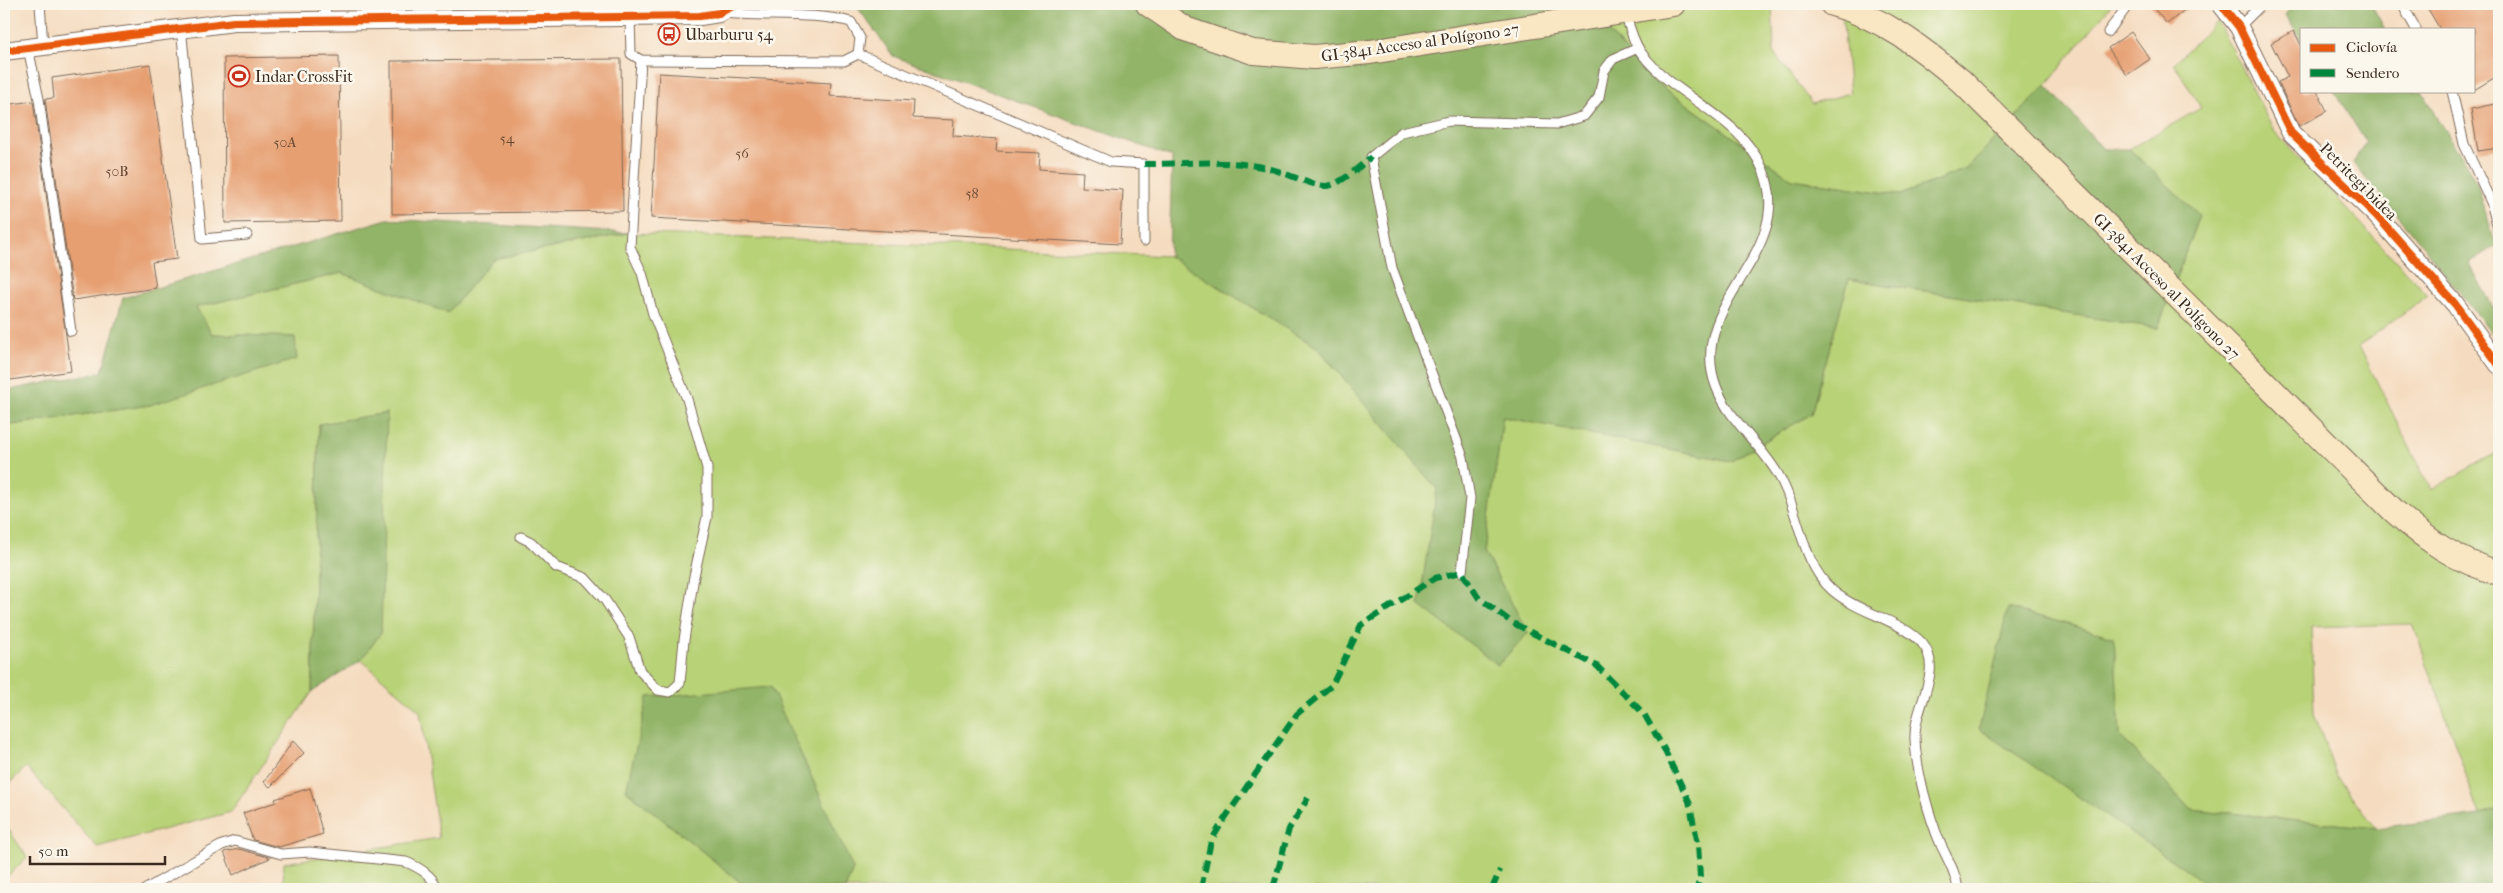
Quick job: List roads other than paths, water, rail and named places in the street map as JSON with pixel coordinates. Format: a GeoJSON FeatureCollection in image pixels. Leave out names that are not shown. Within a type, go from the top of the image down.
{"type":"FeatureCollection","features":[{"type":"Feature","properties":{"kind":"main road","name":"GI-3841 Acceso al Polígono 27"},"geometry":{"type":"LineString","coordinates":[[1148,4],[1186,29],[1253,52],[1314,57],[1370,52],[1620,8],[1672,4]]}},
{"type":"Feature","properties":{"kind":"main road","name":"GI-3841 Acceso al Polígono 27"},"geometry":{"type":"LineString","coordinates":[[1832,4],[1882,23],[1923,49],[1961,81],[2394,511],[2448,554],[2478,567],[2499,573]]}},
{"type":"Feature","properties":{"kind":"street"},"geometry":{"type":"LineString","coordinates":[[4,51],[181,28],[326,12],[630,18],[700,16],[718,13],[737,4]]}},
{"type":"Feature","properties":{"kind":"street","name":"Petritegi bidea"},"geometry":{"type":"LineString","coordinates":[[2221,4],[2239,27],[2292,133],[2377,216],[2455,304],[2499,365]]}},
{"type":"Feature","properties":{"kind":"lane"},"geometry":{"type":"LineString","coordinates":[[40,4],[35,47],[39,99],[71,331]]}},
{"type":"Feature","properties":{"kind":"lane"},"geometry":{"type":"LineString","coordinates":[[2108,32],[2129,4]]}},
{"type":"Feature","properties":{"kind":"lane"},"geometry":{"type":"LineString","coordinates":[[2239,27],[2262,4]]}},
{"type":"Feature","properties":{"kind":"lane"},"geometry":{"type":"LineString","coordinates":[[2402,4],[2415,28]]}},
{"type":"Feature","properties":{"kind":"lane"},"geometry":{"type":"LineString","coordinates":[[1620,8],[1643,55],[1676,88],[1724,121],[1744,140],[1763,170],[1771,201],[1767,229],[1751,262],[1732,290],[1717,325],[1710,355],[1715,385],[1729,412],[1758,445],[1781,478],[1814,567],[1830,588],[1851,605],[1902,628],[1922,644],[1932,662],[1929,680],[1916,721],[1915,740],[1926,802],[1941,844],[1957,879],[1958,889]]}},
{"type":"Feature","properties":{"kind":"lane"},"geometry":{"type":"LineString","coordinates":[[718,13],[758,17],[835,18],[852,22],[860,38],[858,54]]}},
{"type":"Feature","properties":{"kind":"lane"},"geometry":{"type":"LineString","coordinates":[[630,18],[631,54],[641,60],[844,61],[858,54],[1111,162],[1144,164],[1144,241]]}},
{"type":"Feature","properties":{"kind":"lane"},"geometry":{"type":"LineString","coordinates":[[181,28],[202,239],[247,235]]}},
{"type":"Feature","properties":{"kind":"lane"},"geometry":{"type":"LineString","coordinates":[[1462,572],[1470,498],[1463,458],[1392,268],[1371,157],[1402,132],[1450,121],[1557,124],[1584,116],[1599,97],[1604,71],[1613,59],[1638,48]]}},
{"type":"Feature","properties":{"kind":"lane"},"geometry":{"type":"LineString","coordinates":[[521,537],[531,542],[556,567],[585,578],[605,600],[629,637],[640,671],[658,690],[670,692],[680,683],[693,586],[707,517],[707,468],[687,399],[653,314],[642,273],[630,247],[641,60]]}},
{"type":"Feature","properties":{"kind":"lane"},"geometry":{"type":"LineString","coordinates":[[2452,92],[2464,144],[2491,202],[2499,233]]}},
{"type":"Feature","properties":{"kind":"lane"},"geometry":{"type":"LineString","coordinates":[[146,889],[222,845],[235,841],[281,854],[310,852],[406,862],[420,868],[435,882],[438,889]]}},
{"type":"Feature","properties":{"kind":"place","name":"Ubarburu 54"},"geometry":{"type":"Point","coordinates":[669,34]}},
{"type":"Feature","properties":{"kind":"place","name":"Indar CrossFit"},"geometry":{"type":"Point","coordinates":[239,76]}}]}
